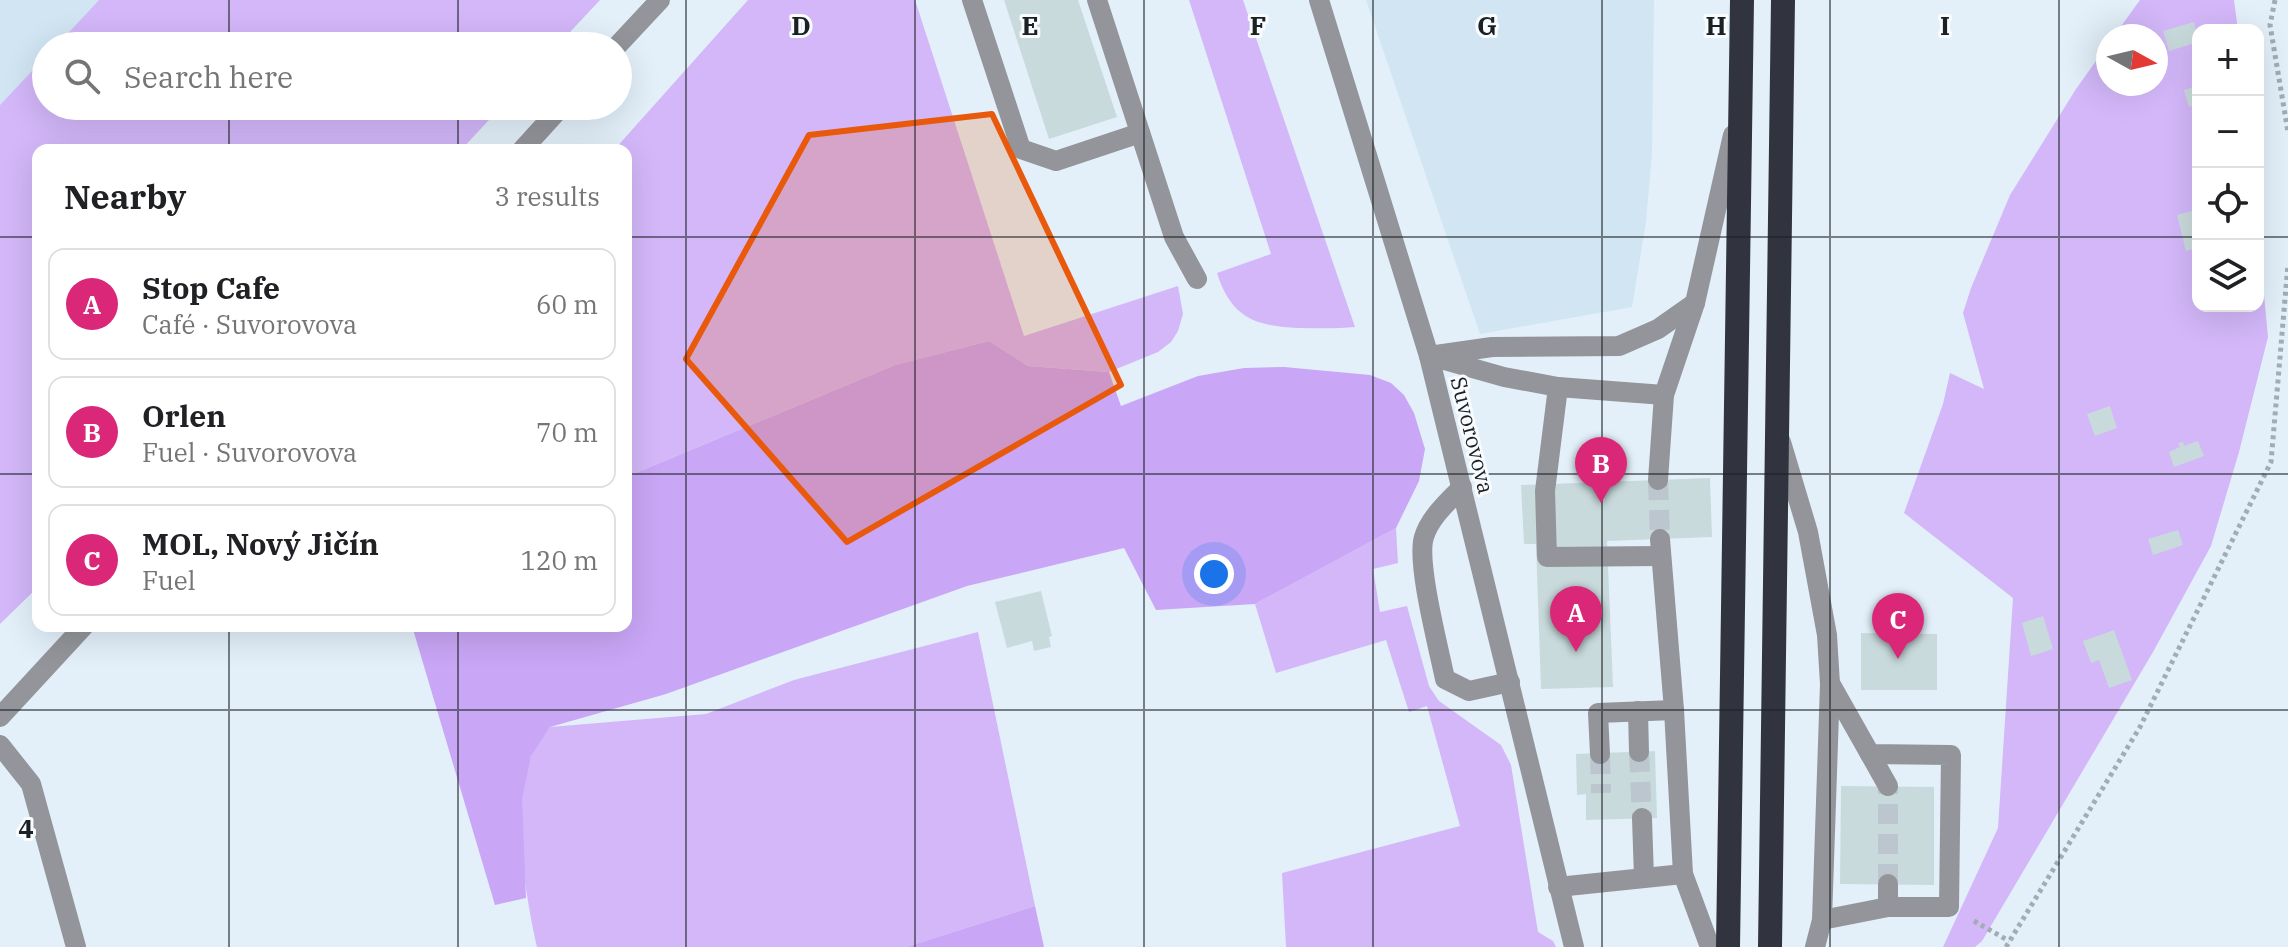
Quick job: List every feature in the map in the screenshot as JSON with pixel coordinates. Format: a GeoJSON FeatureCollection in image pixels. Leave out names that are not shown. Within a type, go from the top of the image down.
{"type":"FeatureCollection","features":[{"type":"Feature","properties":{"kind":"highway"},"geometry":{"type":"LineString","coordinates":[[1728,947],[1742,0]]}},
{"type":"Feature","properties":{"kind":"highway"},"geometry":{"type":"LineString","coordinates":[[1770,947],[1783,0]]}},
{"type":"Feature","properties":{"kind":"highway"},"geometry":{"type":"LineString","coordinates":[[1781,130],[1800,0]]}},
{"type":"Feature","properties":{"kind":"street"},"geometry":{"type":"LineString","coordinates":[[630,32],[660,0]]}},
{"type":"Feature","properties":{"kind":"street"},"geometry":{"type":"LineString","coordinates":[[972,0],[1021,149],[1056,161],[1140,133]]}},
{"type":"Feature","properties":{"kind":"street"},"geometry":{"type":"LineString","coordinates":[[1097,0],[1174,237],[1197,279]]}},
{"type":"Feature","properties":{"kind":"street","name":"Suvorovova"},"geometry":{"type":"LineString","coordinates":[[1319,0],[1429,356],[1574,947]]}},
{"type":"Feature","properties":{"kind":"street"},"geometry":{"type":"LineString","coordinates":[[1658,480],[1664,395],[1695,303],[1740,108]]}},
{"type":"Feature","properties":{"kind":"street"},"geometry":{"type":"LineString","coordinates":[[527,144],[549,120]]}},
{"type":"Feature","properties":{"kind":"street"},"geometry":{"type":"LineString","coordinates":[[1429,356],[1492,347],[1619,346],[1658,329],[1695,303]]}},
{"type":"Feature","properties":{"kind":"street"},"geometry":{"type":"LineString","coordinates":[[1429,356],[1504,377],[1558,387],[1664,395]]}},
{"type":"Feature","properties":{"kind":"street"},"geometry":{"type":"LineString","coordinates":[[1558,387],[1545,491],[1547,557],[1660,548],[1674,710],[1683,874],[1710,947]]}},
{"type":"Feature","properties":{"kind":"street"},"geometry":{"type":"LineString","coordinates":[[1779,433],[1808,532],[1827,635],[1830,684],[1822,920],[1815,947]]}},
{"type":"Feature","properties":{"kind":"street"},"geometry":{"type":"LineString","coordinates":[[1462,487],[1433,519],[1423,538],[1423,567],[1445,679],[1469,691],[1510,682]]}},
{"type":"Feature","properties":{"kind":"street"},"geometry":{"type":"LineString","coordinates":[[0,717],[78,632]]}},
{"type":"Feature","properties":{"kind":"street"},"geometry":{"type":"LineString","coordinates":[[1830,684],[1888,786]]}},
{"type":"Feature","properties":{"kind":"street"},"geometry":{"type":"LineString","coordinates":[[1600,754],[1598,713],[1674,710]]}},
{"type":"Feature","properties":{"kind":"street"},"geometry":{"type":"LineString","coordinates":[[1638,711],[1639,752]]}},
{"type":"Feature","properties":{"kind":"street"},"geometry":{"type":"LineString","coordinates":[[0,745],[31,784],[76,947]]}},
{"type":"Feature","properties":{"kind":"street"},"geometry":{"type":"LineString","coordinates":[[1822,920],[1888,907],[1949,907],[1951,755],[1870,754]]}},
{"type":"Feature","properties":{"kind":"street"},"geometry":{"type":"LineString","coordinates":[[1642,818],[1644,878]]}},
{"type":"Feature","properties":{"kind":"street"},"geometry":{"type":"LineString","coordinates":[[1558,887],[1683,874]]}},
{"type":"Feature","properties":{"kind":"street"},"geometry":{"type":"LineString","coordinates":[[1888,884],[1888,907]]}},
{"type":"Feature","properties":{"kind":"path"},"geometry":{"type":"LineString","coordinates":[[2275,0],[2270,25],[2288,132]]}},
{"type":"Feature","properties":{"kind":"path"},"geometry":{"type":"LineString","coordinates":[[1949,907],[2007,944],[2140,727],[2271,462],[2288,264]]}},
{"type":"Feature","properties":{"kind":"highlighted area"},"geometry":{"type":"Polygon","coordinates":[[[992,114],[1121,385],[847,542],[686,359],[809,135],[992,114]]]}},
{"type":"Feature","properties":{"kind":"shaded area"},"geometry":{"type":"Polygon","coordinates":[[[0,0],[99,0],[69,32],[32,32],[32,71],[0,105],[0,0]]]}},
{"type":"Feature","properties":{"kind":"shaded area"},"geometry":{"type":"Polygon","coordinates":[[[99,0],[600,0],[570,32],[69,32],[99,0]]]}},
{"type":"Feature","properties":{"kind":"shaded area"},"geometry":{"type":"Polygon","coordinates":[[[748,0],[915,0],[1024,336],[1178,286],[1183,314],[1178,331],[1171,342],[1158,352],[1109,372],[1028,366],[989,341],[895,365],[632,475],[632,144],[619,144],[748,0]]]}},
{"type":"Feature","properties":{"kind":"shaded area"},"geometry":{"type":"Polygon","coordinates":[[[1189,0],[1243,0],[1355,327],[1269,325],[1246,316],[1229,300],[1217,273],[1271,254],[1189,0]]]}},
{"type":"Feature","properties":{"kind":"shaded area"},"geometry":{"type":"Polygon","coordinates":[[[1366,0],[1654,0],[1652,153],[1646,222],[1632,307],[1480,334],[1366,0]]]}},
{"type":"Feature","properties":{"kind":"shaded area"},"geometry":{"type":"Polygon","coordinates":[[[2140,0],[2234,0],[2237,24],[2192,24],[2192,312],[2264,312],[2264,294],[2268,337],[2211,546],[2153,652],[1982,941],[1975,947],[1943,947],[1998,828],[2013,598],[1904,513],[1943,404],[1950,373],[1984,389],[1963,313],[2010,195],[2076,89],[2096,61],[2096,96],[2168,96],[2168,24],[2123,24],[2140,0]]]}},
{"type":"Feature","properties":{"kind":"shaded area"},"geometry":{"type":"Polygon","coordinates":[[[32,71],[32,120],[489,120],[467,144],[32,144],[32,593],[0,624],[0,105],[32,71]]]}},
{"type":"Feature","properties":{"kind":"shaded area"},"geometry":{"type":"Polygon","coordinates":[[[989,341],[1028,366],[1109,372],[1121,406],[1198,376],[1244,368],[1284,367],[1370,375],[1391,383],[1404,395],[1414,413],[1425,449],[1419,481],[1396,528],[1255,604],[1156,610],[1124,548],[967,586],[666,694],[550,727],[531,756],[522,799],[526,898],[495,905],[414,632],[632,632],[632,475],[895,365],[989,341]]]}},
{"type":"Feature","properties":{"kind":"shaded area"},"geometry":{"type":"Polygon","coordinates":[[[1396,528],[1398,563],[1373,569],[1380,612],[1407,606],[1429,686],[1439,701],[1501,745],[1511,765],[1538,932],[1553,941],[1556,947],[1286,947],[1282,873],[1460,826],[1427,706],[1409,712],[1386,640],[1276,673],[1255,604],[1396,528]]]}},
{"type":"Feature","properties":{"kind":"shaded area"},"geometry":{"type":"Polygon","coordinates":[[[978,632],[1035,906],[906,947],[537,947],[522,849],[522,796],[525,773],[532,754],[550,727],[706,714],[794,680],[978,632]]]}},
{"type":"Feature","properties":{"kind":"shaded area"},"geometry":{"type":"Polygon","coordinates":[[[1035,906],[1044,947],[906,947],[1035,906]]]}},
{"type":"Feature","properties":{"kind":"building"},"geometry":{"type":"Polygon","coordinates":[[[1004,0],[1078,0],[1117,117],[1049,139],[1004,0]]]}},
{"type":"Feature","properties":{"kind":"building"},"geometry":{"type":"Polygon","coordinates":[[[2194,22],[2192,44],[2169,51],[2168,30],[2194,22]]]}},
{"type":"Feature","properties":{"kind":"building"},"geometry":{"type":"Polygon","coordinates":[[[2192,88],[2192,106],[2189,107],[2184,90],[2192,88]]]}},
{"type":"Feature","properties":{"kind":"building"},"geometry":{"type":"Polygon","coordinates":[[[2192,211],[2192,250],[2186,251],[2177,215],[2192,211]]]}},
{"type":"Feature","properties":{"kind":"building"},"geometry":{"type":"Polygon","coordinates":[[[2110,406],[2117,428],[2095,436],[2087,414],[2110,406]]]}},
{"type":"Feature","properties":{"kind":"building"},"geometry":{"type":"Polygon","coordinates":[[[2198,441],[2204,456],[2174,467],[2169,452],[2180,447],[2178,443],[2183,442],[2184,446],[2198,441]]]}},
{"type":"Feature","properties":{"kind":"building"},"geometry":{"type":"Polygon","coordinates":[[[1710,478],[1712,537],[1607,541],[1613,687],[1541,689],[1536,544],[1524,544],[1521,485],[1710,478]]]}},
{"type":"Feature","properties":{"kind":"building"},"geometry":{"type":"Polygon","coordinates":[[[2178,530],[2183,545],[2153,555],[2148,539],[2178,530]]]}},
{"type":"Feature","properties":{"kind":"building"},"geometry":{"type":"Polygon","coordinates":[[[1041,591],[1052,636],[1049,637],[1051,647],[1034,651],[1032,641],[1007,648],[995,602],[1041,591]]]}},
{"type":"Feature","properties":{"kind":"building"},"geometry":{"type":"Polygon","coordinates":[[[2043,616],[2053,649],[2031,656],[2022,623],[2043,616]]]}},
{"type":"Feature","properties":{"kind":"building"},"geometry":{"type":"Polygon","coordinates":[[[2114,630],[2132,680],[2109,688],[2099,660],[2091,663],[2083,641],[2114,630]]]}},
{"type":"Feature","properties":{"kind":"building"},"geometry":{"type":"Polygon","coordinates":[[[1861,633],[1937,634],[1937,690],[1861,690],[1861,633]]]}},
{"type":"Feature","properties":{"kind":"building"},"geometry":{"type":"Polygon","coordinates":[[[1655,751],[1657,818],[1586,820],[1586,794],[1577,795],[1576,754],[1655,751]]]}},
{"type":"Feature","properties":{"kind":"building"},"geometry":{"type":"Polygon","coordinates":[[[1841,786],[1934,787],[1934,885],[1840,884],[1841,786]]]}},
{"type":"Feature","properties":{"kind":"tunnel"},"geometry":{"type":"LineString","coordinates":[[1658,480],[1660,539]]}},
{"type":"Feature","properties":{"kind":"tunnel"},"geometry":{"type":"LineString","coordinates":[[1639,752],[1642,818]]}},
{"type":"Feature","properties":{"kind":"tunnel"},"geometry":{"type":"LineString","coordinates":[[1600,754],[1601,793]]}},
{"type":"Feature","properties":{"kind":"tunnel"},"geometry":{"type":"LineString","coordinates":[[1888,786],[1888,884]]}},
{"type":"Feature","properties":{"kind":"place","name":"Orlen"},"geometry":{"type":"Point","coordinates":[1601,503]}},
{"type":"Feature","properties":{"kind":"place","name":"Stop Cafe"},"geometry":{"type":"Point","coordinates":[1576,652]}},
{"type":"Feature","properties":{"kind":"place","name":"MOL, Nový Jičín"},"geometry":{"type":"Point","coordinates":[1898,659]}}]}
